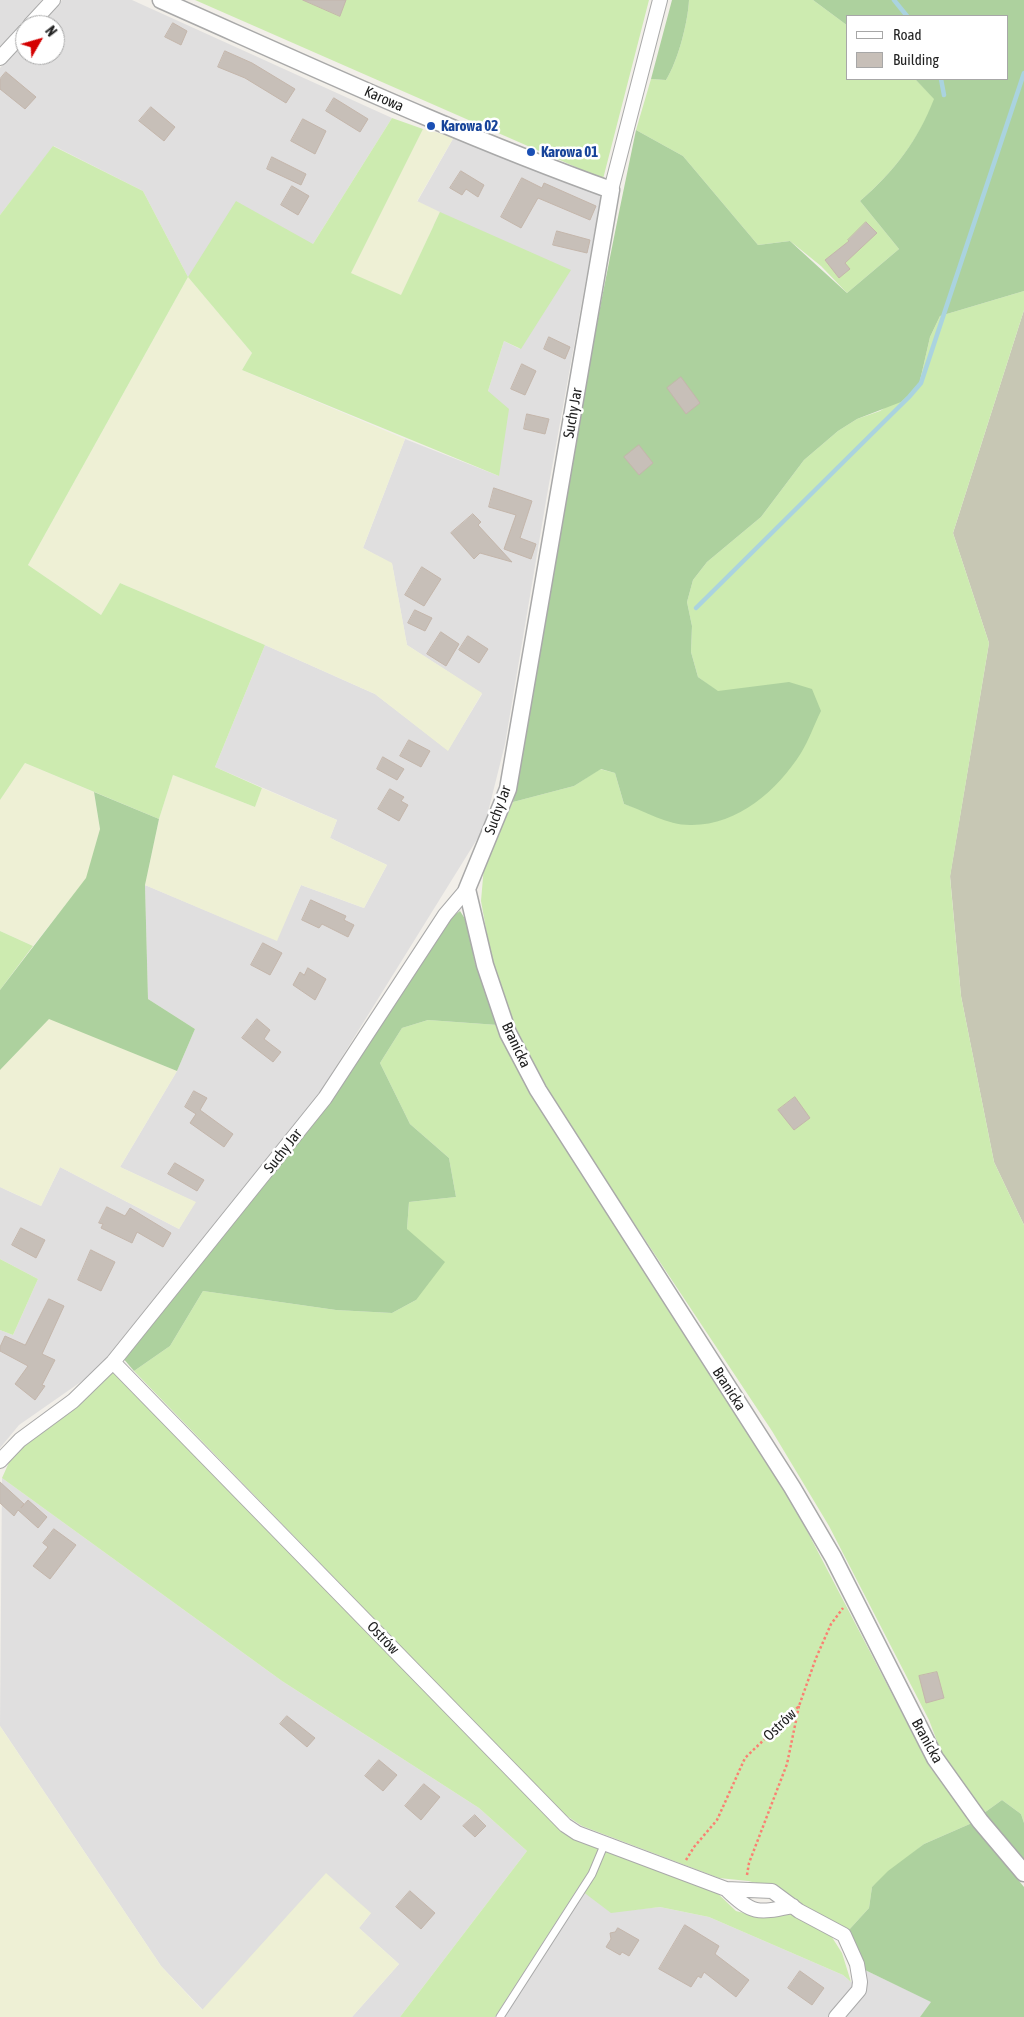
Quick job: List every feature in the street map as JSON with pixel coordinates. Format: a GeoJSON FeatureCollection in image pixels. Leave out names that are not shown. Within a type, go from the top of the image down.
{"type":"FeatureCollection","features":[{"type":"Feature","properties":{"kind":"street"},"geometry":{"type":"LineString","coordinates":[[39,15],[53,0]]}},
{"type":"Feature","properties":{"kind":"street","name":"Karowa"},"geometry":{"type":"LineString","coordinates":[[161,0],[434,121],[528,160],[611,190]]}},
{"type":"Feature","properties":{"kind":"street","name":"Suchy Jar"},"geometry":{"type":"LineString","coordinates":[[0,1461],[20,1440],[73,1401],[113,1362],[325,1098],[445,915],[467,889],[508,789],[611,190],[660,0]]}},
{"type":"Feature","properties":{"kind":"street"},"geometry":{"type":"LineString","coordinates":[[0,58],[15,41]]}},
{"type":"Feature","properties":{"kind":"street","name":"Branicka"},"geometry":{"type":"LineString","coordinates":[[467,889],[485,965],[508,1033],[538,1090],[792,1487],[833,1557],[935,1758],[980,1822],[1024,1873]]}},
{"type":"Feature","properties":{"kind":"street","name":"Ostrów"},"geometry":{"type":"LineString","coordinates":[[113,1362],[565,1825],[577,1833],[726,1889],[772,1891],[793,1906],[844,1935],[857,1964],[860,1982],[859,1990],[836,2017]]}},
{"type":"Feature","properties":{"kind":"street","name":"Ostrów"},"geometry":{"type":"LineString","coordinates":[[726,1889],[742,1905],[761,1912],[793,1906]]}},
{"type":"Feature","properties":{"kind":"lane"},"geometry":{"type":"LineString","coordinates":[[500,2017],[592,1874],[605,1843]]}},
{"type":"Feature","properties":{"kind":"path","name":"Ostrów"},"geometry":{"type":"LineString","coordinates":[[680,1872],[694,1847],[717,1820],[745,1758],[799,1706],[816,1658],[831,1624],[839,1611],[854,1600]]}},
{"type":"Feature","properties":{"kind":"path"},"geometry":{"type":"LineString","coordinates":[[745,1889],[749,1863],[787,1764],[799,1706]]}},
{"type":"Feature","properties":{"kind":"shaded area"},"geometry":{"type":"Polygon","coordinates":[[[0,0],[42,0],[29,15],[15,15],[15,31],[0,48],[0,0]]]}},
{"type":"Feature","properties":{"kind":"shaded area"},"geometry":{"type":"Polygon","coordinates":[[[62,0],[132,0],[392,118],[313,244],[188,277],[143,191],[54,146],[0,215],[0,68],[15,51],[15,65],[65,65],[65,15],[48,15],[62,0]]]}},
{"type":"Feature","properties":{"kind":"shaded area"},"geometry":{"type":"Polygon","coordinates":[[[423,129],[454,137],[417,201],[440,212],[401,296],[351,273],[423,129]]]}},
{"type":"Feature","properties":{"kind":"shaded area"},"geometry":{"type":"Polygon","coordinates":[[[454,137],[601,196],[547,495],[505,744],[484,828],[319,1094],[95,1372],[19,1425],[0,1448],[0,1330],[13,1335],[38,1279],[0,1259],[0,1187],[41,1206],[60,1167],[179,1229],[195,1202],[120,1167],[177,1071],[195,1029],[148,999],[145,885],[276,940],[301,885],[364,908],[387,865],[330,838],[337,820],[215,767],[265,645],[375,694],[448,750],[482,694],[407,645],[392,564],[363,548],[405,439],[499,476],[488,391],[504,341],[520,349],[417,202],[454,137]]]}},
{"type":"Feature","properties":{"kind":"shaded area"},"geometry":{"type":"Polygon","coordinates":[[[188,277],[252,353],[242,370],[405,439],[363,548],[392,563],[407,645],[482,693],[448,751],[375,694],[265,645],[120,583],[101,615],[28,565],[188,277]]]}},
{"type":"Feature","properties":{"kind":"shaded area"},"geometry":{"type":"Polygon","coordinates":[[[1024,310],[1024,1225],[994,1162],[961,996],[950,876],[989,643],[953,533],[1024,310]]]}},
{"type":"Feature","properties":{"kind":"shaded area"},"geometry":{"type":"Polygon","coordinates":[[[25,763],[94,792],[100,829],[87,878],[33,946],[0,931],[0,800],[25,763]]]}},
{"type":"Feature","properties":{"kind":"shaded area"},"geometry":{"type":"Polygon","coordinates":[[[173,775],[255,807],[262,788],[337,820],[330,838],[387,865],[364,908],[301,885],[277,941],[145,885],[159,819],[173,775]]]}},
{"type":"Feature","properties":{"kind":"shaded area"},"geometry":{"type":"Polygon","coordinates":[[[49,1018],[177,1071],[120,1167],[196,1202],[179,1229],[60,1167],[41,1206],[0,1187],[0,1070],[49,1018]]]}},
{"type":"Feature","properties":{"kind":"shaded area"},"geometry":{"type":"Polygon","coordinates":[[[2,1478],[282,1681],[479,1808],[527,1851],[400,2017],[352,2017],[399,1964],[359,1928],[371,1913],[203,2010],[161,1966],[0,1726],[2,1478]]]}},
{"type":"Feature","properties":{"kind":"shaded area"},"geometry":{"type":"Polygon","coordinates":[[[0,1726],[161,1966],[202,2010],[326,1873],[371,1913],[359,1928],[399,1964],[352,2017],[0,2017],[0,1726]]]}},
{"type":"Feature","properties":{"kind":"shaded area"},"geometry":{"type":"Polygon","coordinates":[[[578,1887],[611,1912],[660,1907],[709,1917],[843,1975],[851,1982],[865,1970],[932,2002],[920,2017],[495,2017],[578,1887]]]}},
{"type":"Feature","properties":{"kind":"green space"},"geometry":{"type":"Polygon","coordinates":[[[195,0],[649,0],[603,179],[195,0]]]}},
{"type":"Feature","properties":{"kind":"green space"},"geometry":{"type":"Polygon","coordinates":[[[672,0],[689,0],[682,41],[675,63],[666,80],[651,79],[672,0]]]}},
{"type":"Feature","properties":{"kind":"green space"},"geometry":{"type":"Polygon","coordinates":[[[689,0],[813,0],[846,25],[846,80],[916,80],[935,99],[913,142],[884,179],[860,201],[899,249],[847,293],[821,266],[790,241],[758,245],[683,156],[636,130],[651,79],[666,80],[675,63],[689,0]]]}},
{"type":"Feature","properties":{"kind":"green space"},"geometry":{"type":"Polygon","coordinates":[[[813,0],[1024,0],[1024,291],[940,316],[930,337],[919,385],[901,402],[857,419],[838,431],[804,460],[761,517],[707,562],[693,580],[687,602],[692,626],[691,652],[698,677],[718,691],[789,682],[812,689],[821,711],[801,753],[768,793],[754,804],[724,820],[690,825],[673,823],[624,804],[615,773],[601,769],[574,786],[513,802],[570,466],[636,130],[683,156],[758,245],[790,241],[847,293],[899,249],[860,201],[894,167],[913,142],[928,114],[934,99],[916,80],[1009,80],[1009,15],[846,15],[846,25],[813,0]]]}},
{"type":"Feature","properties":{"kind":"green space"},"geometry":{"type":"Polygon","coordinates":[[[392,118],[423,129],[351,273],[401,295],[440,212],[571,270],[521,349],[504,341],[488,391],[509,409],[499,476],[242,370],[252,353],[188,277],[236,201],[313,244],[392,118]]]}},
{"type":"Feature","properties":{"kind":"green space"},"geometry":{"type":"Polygon","coordinates":[[[53,146],[143,191],[188,277],[28,565],[101,615],[120,583],[265,645],[215,767],[262,788],[255,807],[173,775],[159,819],[25,763],[0,800],[0,215],[53,146]]]}},
{"type":"Feature","properties":{"kind":"green space"},"geometry":{"type":"Polygon","coordinates":[[[1024,291],[1024,310],[953,533],[989,643],[950,877],[961,996],[994,1162],[1024,1225],[1024,1823],[1021,1814],[1002,1800],[984,1813],[946,1765],[929,1720],[829,1526],[772,1431],[559,1110],[517,1031],[493,968],[481,901],[484,866],[513,802],[574,786],[600,769],[615,773],[624,804],[646,811],[742,690],[718,692],[698,677],[691,652],[692,626],[687,602],[693,580],[707,562],[761,517],[804,460],[838,431],[857,419],[880,411],[919,385],[930,337],[940,316],[1024,291]]]}},
{"type":"Feature","properties":{"kind":"green space"},"geometry":{"type":"Polygon","coordinates":[[[94,792],[159,819],[145,885],[148,999],[195,1029],[177,1071],[49,1019],[0,1070],[0,990],[86,878],[100,829],[94,792]]]}},
{"type":"Feature","properties":{"kind":"green space"},"geometry":{"type":"Polygon","coordinates":[[[460,911],[467,922],[475,963],[498,1025],[428,1020],[402,1028],[380,1063],[410,1124],[449,1158],[456,1197],[409,1202],[407,1229],[445,1262],[416,1300],[392,1313],[336,1310],[203,1291],[170,1346],[134,1371],[122,1357],[180,1287],[444,923],[460,911]]]}},
{"type":"Feature","properties":{"kind":"green space"},"geometry":{"type":"Polygon","coordinates":[[[0,931],[33,946],[0,990],[0,931]]]}},
{"type":"Feature","properties":{"kind":"green space"},"geometry":{"type":"Polygon","coordinates":[[[428,1020],[498,1025],[791,1500],[930,1767],[972,1823],[924,1844],[872,1887],[869,1908],[848,1931],[795,1902],[777,1888],[748,1881],[719,1878],[582,1826],[561,1812],[134,1371],[170,1346],[203,1291],[336,1310],[392,1313],[416,1300],[407,1229],[409,1202],[456,1197],[449,1158],[410,1124],[380,1063],[402,1028],[428,1020]]]}},
{"type":"Feature","properties":{"kind":"green space"},"geometry":{"type":"Polygon","coordinates":[[[0,1259],[38,1279],[13,1335],[0,1330],[0,1259]]]}},
{"type":"Feature","properties":{"kind":"green space"},"geometry":{"type":"Polygon","coordinates":[[[113,1371],[526,1795],[567,1834],[711,1887],[736,1911],[763,1918],[794,1912],[828,1931],[842,1953],[851,1982],[843,1975],[709,1917],[660,1907],[611,1913],[578,1888],[495,2017],[400,2017],[527,1851],[479,1808],[282,1681],[2,1478],[15,1449],[113,1371]]]}},
{"type":"Feature","properties":{"kind":"green space"},"geometry":{"type":"Polygon","coordinates":[[[1002,1800],[1021,1814],[1024,1823],[1024,1863],[984,1813],[1002,1800]]]}},
{"type":"Feature","properties":{"kind":"green space"},"geometry":{"type":"Polygon","coordinates":[[[972,1823],[1024,1887],[1024,2017],[920,2017],[931,2002],[865,1970],[848,1931],[869,1908],[872,1887],[888,1871],[924,1844],[972,1823]]]}},
{"type":"Feature","properties":{"kind":"building"},"geometry":{"type":"Polygon","coordinates":[[[303,0],[346,0],[340,16],[303,0]]]}},
{"type":"Feature","properties":{"kind":"building"},"geometry":{"type":"Polygon","coordinates":[[[173,23],[187,31],[181,45],[165,37],[173,23]]]}},
{"type":"Feature","properties":{"kind":"building"},"geometry":{"type":"Polygon","coordinates":[[[225,51],[252,63],[295,89],[286,103],[245,78],[218,67],[225,51]]]}},
{"type":"Feature","properties":{"kind":"building"},"geometry":{"type":"Polygon","coordinates":[[[6,72],[36,97],[25,109],[0,89],[0,79],[6,72]]]}},
{"type":"Feature","properties":{"kind":"building"},"geometry":{"type":"Polygon","coordinates":[[[334,98],[368,119],[360,132],[326,111],[334,98]]]}},
{"type":"Feature","properties":{"kind":"building"},"geometry":{"type":"Polygon","coordinates":[[[151,107],[175,127],[164,141],[139,121],[151,107]]]}},
{"type":"Feature","properties":{"kind":"building"},"geometry":{"type":"Polygon","coordinates":[[[303,119],[326,131],[315,154],[291,141],[303,119]]]}},
{"type":"Feature","properties":{"kind":"building"},"geometry":{"type":"Polygon","coordinates":[[[272,157],[306,174],[301,185],[267,169],[272,157]]]}},
{"type":"Feature","properties":{"kind":"building"},"geometry":{"type":"Polygon","coordinates":[[[461,171],[484,185],[478,197],[466,189],[462,195],[450,188],[461,171]]]}},
{"type":"Feature","properties":{"kind":"building"},"geometry":{"type":"Polygon","coordinates":[[[522,178],[542,188],[544,183],[596,206],[590,220],[538,198],[521,228],[501,217],[522,178]]]}},
{"type":"Feature","properties":{"kind":"building"},"geometry":{"type":"Polygon","coordinates":[[[292,186],[309,196],[298,215],[281,205],[292,186]]]}},
{"type":"Feature","properties":{"kind":"building"},"geometry":{"type":"Polygon","coordinates":[[[866,222],[877,233],[845,263],[850,269],[839,278],[825,260],[849,241],[866,222]]]}},
{"type":"Feature","properties":{"kind":"building"},"geometry":{"type":"Polygon","coordinates":[[[557,231],[590,240],[587,253],[553,245],[557,231]]]}},
{"type":"Feature","properties":{"kind":"building"},"geometry":{"type":"Polygon","coordinates":[[[549,337],[570,347],[565,359],[544,349],[549,337]]]}},
{"type":"Feature","properties":{"kind":"building"},"geometry":{"type":"Polygon","coordinates":[[[522,364],[536,371],[525,395],[511,389],[522,364]]]}},
{"type":"Feature","properties":{"kind":"building"},"geometry":{"type":"Polygon","coordinates":[[[681,377],[700,403],[686,414],[667,388],[681,377]]]}},
{"type":"Feature","properties":{"kind":"building"},"geometry":{"type":"Polygon","coordinates":[[[527,414],[549,419],[545,434],[524,429],[527,414]]]}},
{"type":"Feature","properties":{"kind":"building"},"geometry":{"type":"Polygon","coordinates":[[[639,445],[653,463],[639,475],[624,457],[639,445]]]}},
{"type":"Feature","properties":{"kind":"building"},"geometry":{"type":"Polygon","coordinates":[[[494,488],[532,501],[520,538],[536,544],[531,559],[504,549],[516,515],[489,507],[494,488]]]}},
{"type":"Feature","properties":{"kind":"building"},"geometry":{"type":"Polygon","coordinates":[[[473,514],[481,522],[478,525],[512,562],[480,553],[474,559],[451,533],[473,514]]]}},
{"type":"Feature","properties":{"kind":"building"},"geometry":{"type":"Polygon","coordinates":[[[422,567],[441,579],[424,606],[405,595],[422,567]]]}},
{"type":"Feature","properties":{"kind":"building"},"geometry":{"type":"Polygon","coordinates":[[[415,610],[432,618],[425,631],[408,623],[415,610]]]}},
{"type":"Feature","properties":{"kind":"building"},"geometry":{"type":"Polygon","coordinates":[[[441,632],[459,644],[446,666],[427,654],[441,632]]]}},
{"type":"Feature","properties":{"kind":"building"},"geometry":{"type":"Polygon","coordinates":[[[468,636],[488,649],[479,663],[459,650],[468,636]]]}},
{"type":"Feature","properties":{"kind":"building"},"geometry":{"type":"Polygon","coordinates":[[[409,740],[430,751],[421,767],[400,756],[409,740]]]}},
{"type":"Feature","properties":{"kind":"building"},"geometry":{"type":"Polygon","coordinates":[[[383,757],[404,769],[397,780],[377,769],[383,757]]]}},
{"type":"Feature","properties":{"kind":"building"},"geometry":{"type":"Polygon","coordinates":[[[390,789],[404,797],[401,801],[408,805],[399,821],[378,809],[390,789]]]}},
{"type":"Feature","properties":{"kind":"building"},"geometry":{"type":"Polygon","coordinates":[[[311,900],[346,916],[344,920],[354,925],[348,937],[322,924],[319,928],[302,920],[311,900]]]}},
{"type":"Feature","properties":{"kind":"building"},"geometry":{"type":"Polygon","coordinates":[[[263,943],[282,953],[270,975],[251,965],[263,943]]]}},
{"type":"Feature","properties":{"kind":"building"},"geometry":{"type":"Polygon","coordinates":[[[308,968],[326,979],[315,1000],[293,985],[300,972],[304,975],[308,968]]]}},
{"type":"Feature","properties":{"kind":"building"},"geometry":{"type":"Polygon","coordinates":[[[257,1019],[270,1030],[264,1039],[281,1052],[273,1062],[242,1038],[257,1019]]]}},
{"type":"Feature","properties":{"kind":"building"},"geometry":{"type":"Polygon","coordinates":[[[194,1091],[207,1098],[200,1110],[233,1134],[224,1147],[190,1123],[196,1114],[185,1107],[194,1091]]]}},
{"type":"Feature","properties":{"kind":"building"},"geometry":{"type":"Polygon","coordinates":[[[795,1097],[810,1118],[794,1130],[778,1110],[795,1097]]]}},
{"type":"Feature","properties":{"kind":"building"},"geometry":{"type":"Polygon","coordinates":[[[175,1163],[204,1180],[197,1191],[168,1174],[175,1163]]]}},
{"type":"Feature","properties":{"kind":"building"},"geometry":{"type":"Polygon","coordinates":[[[107,1207],[125,1216],[130,1208],[171,1233],[163,1247],[137,1232],[132,1243],[101,1228],[103,1224],[99,1223],[107,1207]]]}},
{"type":"Feature","properties":{"kind":"building"},"geometry":{"type":"Polygon","coordinates":[[[21,1228],[45,1240],[36,1258],[12,1245],[21,1228]]]}},
{"type":"Feature","properties":{"kind":"building"},"geometry":{"type":"Polygon","coordinates":[[[91,1250],[115,1262],[101,1291],[78,1280],[91,1250]]]}},
{"type":"Feature","properties":{"kind":"building"},"geometry":{"type":"Polygon","coordinates":[[[49,1299],[64,1306],[42,1354],[55,1360],[42,1385],[45,1386],[35,1400],[15,1384],[28,1366],[0,1351],[0,1347],[5,1336],[25,1345],[49,1299]]]}},
{"type":"Feature","properties":{"kind":"building"},"geometry":{"type":"Polygon","coordinates":[[[0,1482],[24,1504],[21,1508],[28,1500],[47,1517],[38,1528],[18,1510],[14,1516],[0,1503],[0,1482]]]}},
{"type":"Feature","properties":{"kind":"building"},"geometry":{"type":"Polygon","coordinates":[[[54,1529],[76,1545],[50,1579],[33,1566],[48,1547],[43,1543],[54,1529]]]}},
{"type":"Feature","properties":{"kind":"building"},"geometry":{"type":"Polygon","coordinates":[[[937,1672],[944,1698],[926,1703],[919,1676],[937,1672]]]}},
{"type":"Feature","properties":{"kind":"building"},"geometry":{"type":"Polygon","coordinates":[[[287,1716],[315,1738],[307,1747],[280,1724],[287,1716]]]}},
{"type":"Feature","properties":{"kind":"building"},"geometry":{"type":"Polygon","coordinates":[[[379,1760],[397,1775],[383,1791],[365,1776],[379,1760]]]}},
{"type":"Feature","properties":{"kind":"building"},"geometry":{"type":"Polygon","coordinates":[[[424,1784],[440,1797],[421,1820],[405,1806],[424,1784]]]}},
{"type":"Feature","properties":{"kind":"building"},"geometry":{"type":"Polygon","coordinates":[[[475,1815],[486,1826],[475,1837],[463,1826],[475,1815]]]}},
{"type":"Feature","properties":{"kind":"building"},"geometry":{"type":"Polygon","coordinates":[[[410,1891],[435,1913],[421,1929],[396,1907],[410,1891]]]}},
{"type":"Feature","properties":{"kind":"building"},"geometry":{"type":"Polygon","coordinates":[[[685,1925],[719,1946],[715,1954],[749,1980],[736,1997],[704,1972],[701,1978],[698,1976],[691,1987],[659,1969],[685,1925]]]}},
{"type":"Feature","properties":{"kind":"building"},"geometry":{"type":"Polygon","coordinates":[[[618,1928],[639,1940],[629,1956],[622,1952],[620,1955],[606,1947],[611,1939],[610,1933],[615,1932],[618,1928]]]}},
{"type":"Feature","properties":{"kind":"building"},"geometry":{"type":"Polygon","coordinates":[[[800,1971],[824,1988],[812,2005],[788,1988],[800,1971]]]}},
{"type":"Feature","properties":{"kind":"waterway"},"geometry":{"type":"LineString","coordinates":[[894,0],[906,15]]}},
{"type":"Feature","properties":{"kind":"waterway"},"geometry":{"type":"LineString","coordinates":[[696,608],[921,383],[1024,73]]}},
{"type":"Feature","properties":{"kind":"waterway"},"geometry":{"type":"LineString","coordinates":[[941,80],[944,95]]}},
{"type":"Feature","properties":{"kind":"place","name":"Karowa 02"},"geometry":{"type":"Point","coordinates":[431,126]}},
{"type":"Feature","properties":{"kind":"place","name":"Karowa 01"},"geometry":{"type":"Point","coordinates":[531,152]}}]}
